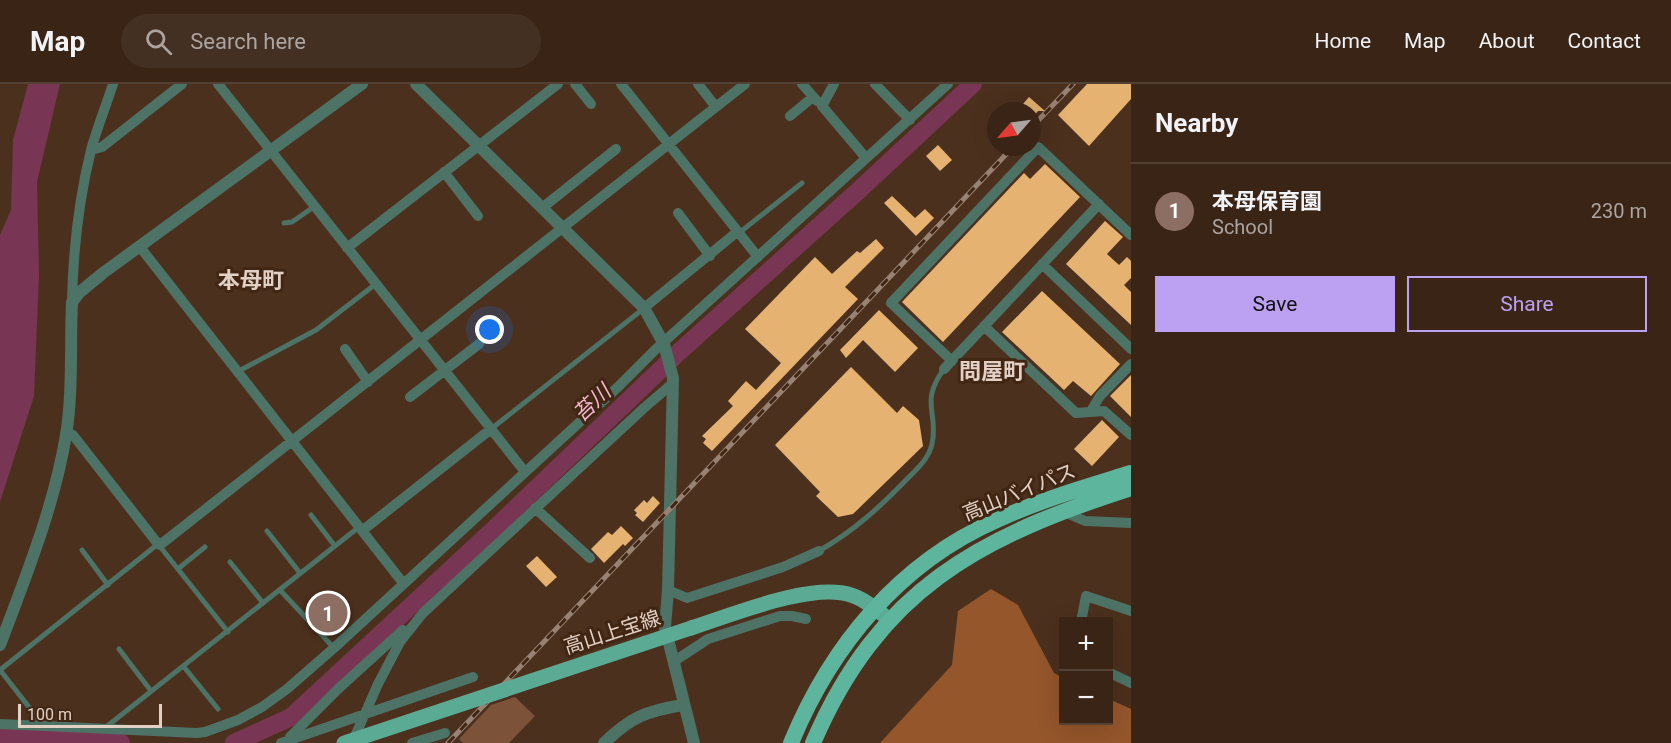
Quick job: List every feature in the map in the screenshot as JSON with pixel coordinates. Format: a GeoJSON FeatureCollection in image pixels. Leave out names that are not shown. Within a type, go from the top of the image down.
{"type":"FeatureCollection","features":[{"type":"Feature","properties":{"kind":"highway","name":"高山バイパス"},"geometry":{"type":"LineString","coordinates":[[790,743],[829,667],[874,609],[915,569],[966,535],[1025,508],[1131,473]]}},
{"type":"Feature","properties":{"kind":"highway","name":"高山バイパス"},"geometry":{"type":"LineString","coordinates":[[813,743],[844,683],[890,620],[927,584],[948,568],[1000,538],[1062,511],[1131,488]]}},
{"type":"Feature","properties":{"kind":"main road","name":"高山上宝線"},"geometry":{"type":"LineString","coordinates":[[344,743],[691,628],[799,595],[814,592],[839,592],[850,595],[859,598],[890,620]]}},
{"type":"Feature","properties":{"kind":"street"},"geometry":{"type":"LineString","coordinates":[[0,645],[51,503],[67,433],[74,254],[91,150],[113,84]]}},
{"type":"Feature","properties":{"kind":"street"},"geometry":{"type":"LineString","coordinates":[[91,150],[102,147],[182,84]]}},
{"type":"Feature","properties":{"kind":"street"},"geometry":{"type":"LineString","coordinates":[[218,84],[525,472]]}},
{"type":"Feature","properties":{"kind":"street"},"geometry":{"type":"LineString","coordinates":[[72,302],[88,285],[362,84]]}},
{"type":"Feature","properties":{"kind":"street"},"geometry":{"type":"LineString","coordinates":[[416,84],[644,308],[664,345],[673,381],[665,627],[694,743]]}},
{"type":"Feature","properties":{"kind":"street"},"geometry":{"type":"LineString","coordinates":[[347,248],[558,84]]}},
{"type":"Feature","properties":{"kind":"street"},"geometry":{"type":"LineString","coordinates":[[575,84],[591,104]]}},
{"type":"Feature","properties":{"kind":"street"},"geometry":{"type":"LineString","coordinates":[[621,84],[758,257]]}},
{"type":"Feature","properties":{"kind":"street"},"geometry":{"type":"LineString","coordinates":[[698,84],[716,106]]}},
{"type":"Feature","properties":{"kind":"street"},"geometry":{"type":"LineString","coordinates":[[67,433],[73,435],[159,544],[745,84]]}},
{"type":"Feature","properties":{"kind":"street"},"geometry":{"type":"LineString","coordinates":[[802,84],[866,158]]}},
{"type":"Feature","properties":{"kind":"street"},"geometry":{"type":"LineString","coordinates":[[822,106],[834,84]]}},
{"type":"Feature","properties":{"kind":"street"},"geometry":{"type":"LineString","coordinates":[[875,84],[910,120]]}},
{"type":"Feature","properties":{"kind":"street"},"geometry":{"type":"LineString","coordinates":[[0,724],[197,733],[238,720],[262,707],[287,689],[334,648],[948,84]]}},
{"type":"Feature","properties":{"kind":"street"},"geometry":{"type":"LineString","coordinates":[[790,116],[813,97]]}},
{"type":"Feature","properties":{"kind":"street"},"geometry":{"type":"LineString","coordinates":[[1099,204],[948,365],[891,303],[1038,147],[1099,204],[1131,235]]}},
{"type":"Feature","properties":{"kind":"street"},"geometry":{"type":"LineString","coordinates":[[542,208],[616,149]]}},
{"type":"Feature","properties":{"kind":"street"},"geometry":{"type":"LineString","coordinates":[[444,172],[478,216]]}},
{"type":"Feature","properties":{"kind":"street"},"geometry":{"type":"LineString","coordinates":[[678,213],[710,256]]}},
{"type":"Feature","properties":{"kind":"street"},"geometry":{"type":"LineString","coordinates":[[644,308],[737,233]]}},
{"type":"Feature","properties":{"kind":"street"},"geometry":{"type":"LineString","coordinates":[[140,247],[403,583]]}},
{"type":"Feature","properties":{"kind":"street"},"geometry":{"type":"LineString","coordinates":[[1042,264],[1131,349]]}},
{"type":"Feature","properties":{"kind":"street"},"geometry":{"type":"LineString","coordinates":[[984,326],[1076,413],[1104,411],[1131,435]]}},
{"type":"Feature","properties":{"kind":"street"},"geometry":{"type":"LineString","coordinates":[[410,397],[478,344]]}},
{"type":"Feature","properties":{"kind":"street"},"geometry":{"type":"LineString","coordinates":[[345,349],[368,382]]}},
{"type":"Feature","properties":{"kind":"street"},"geometry":{"type":"LineString","coordinates":[[1091,411],[1100,396],[1131,364]]}},
{"type":"Feature","properties":{"kind":"street"},"geometry":{"type":"LineString","coordinates":[[284,741],[673,381]]}},
{"type":"Feature","properties":{"kind":"street"},"geometry":{"type":"LineString","coordinates":[[361,529],[491,429]]}},
{"type":"Feature","properties":{"kind":"street"},"geometry":{"type":"LineString","coordinates":[[536,508],[590,558]]}},
{"type":"Feature","properties":{"kind":"street"},"geometry":{"type":"LineString","coordinates":[[1062,511],[1085,521],[1131,523]]}},
{"type":"Feature","properties":{"kind":"street"},"geometry":{"type":"LineString","coordinates":[[668,590],[687,598],[783,567],[819,551]]}},
{"type":"Feature","properties":{"kind":"street"},"geometry":{"type":"LineString","coordinates":[[1082,617],[1086,596],[1131,611]]}},
{"type":"Feature","properties":{"kind":"street"},"geometry":{"type":"LineString","coordinates":[[352,743],[400,642],[423,613]]}},
{"type":"Feature","properties":{"kind":"street"},"geometry":{"type":"LineString","coordinates":[[673,662],[708,639],[780,616],[806,619]]}},
{"type":"Feature","properties":{"kind":"street"},"geometry":{"type":"LineString","coordinates":[[1113,674],[1131,683]]}},
{"type":"Feature","properties":{"kind":"street"},"geometry":{"type":"LineString","coordinates":[[284,741],[473,677]]}},
{"type":"Feature","properties":{"kind":"street"},"geometry":{"type":"LineString","coordinates":[[603,743],[616,731],[642,714],[683,705]]}},
{"type":"Feature","properties":{"kind":"street"},"geometry":{"type":"LineString","coordinates":[[412,743],[445,733]]}},
{"type":"Feature","properties":{"kind":"lane"},"geometry":{"type":"LineString","coordinates":[[737,233],[802,183]]}},
{"type":"Feature","properties":{"kind":"lane"},"geometry":{"type":"LineString","coordinates":[[284,223],[292,222],[315,207]]}},
{"type":"Feature","properties":{"kind":"lane"},"geometry":{"type":"LineString","coordinates":[[237,372],[316,330],[376,283]]}},
{"type":"Feature","properties":{"kind":"lane"},"geometry":{"type":"LineString","coordinates":[[491,429],[644,308]]}},
{"type":"Feature","properties":{"kind":"lane"},"geometry":{"type":"LineString","coordinates":[[819,551],[840,539],[876,511],[923,462],[933,441],[930,395],[948,365]]}},
{"type":"Feature","properties":{"kind":"lane"},"geometry":{"type":"LineString","coordinates":[[311,515],[335,546]]}},
{"type":"Feature","properties":{"kind":"lane"},"geometry":{"type":"LineString","coordinates":[[103,729],[300,573],[361,529]]}},
{"type":"Feature","properties":{"kind":"lane"},"geometry":{"type":"LineString","coordinates":[[267,531],[300,573]]}},
{"type":"Feature","properties":{"kind":"lane"},"geometry":{"type":"LineString","coordinates":[[43,725],[0,670],[159,544],[228,632]]}},
{"type":"Feature","properties":{"kind":"lane"},"geometry":{"type":"LineString","coordinates":[[179,568],[205,547]]}},
{"type":"Feature","properties":{"kind":"lane"},"geometry":{"type":"LineString","coordinates":[[82,550],[108,585]]}},
{"type":"Feature","properties":{"kind":"lane"},"geometry":{"type":"LineString","coordinates":[[230,562],[263,603]]}},
{"type":"Feature","properties":{"kind":"lane"},"geometry":{"type":"LineString","coordinates":[[280,590],[334,648]]}},
{"type":"Feature","properties":{"kind":"lane"},"geometry":{"type":"LineString","coordinates":[[119,649],[151,691]]}},
{"type":"Feature","properties":{"kind":"lane"},"geometry":{"type":"LineString","coordinates":[[184,667],[218,710]]}},
{"type":"Feature","properties":{"kind":"shaded area"},"geometry":{"type":"Polygon","coordinates":[[[28,84],[60,84],[37,182],[39,275],[34,396],[0,502],[0,235],[11,210],[13,140],[28,84]]]}},
{"type":"Feature","properties":{"kind":"shaded area"},"geometry":{"type":"Polygon","coordinates":[[[991,589],[1018,605],[1054,673],[1059,676],[1059,725],[1113,725],[1113,701],[1131,709],[1131,743],[880,743],[952,665],[958,611],[991,589]]]}},
{"type":"Feature","properties":{"kind":"shaded area"},"geometry":{"type":"Polygon","coordinates":[[[515,697],[535,716],[509,743],[463,743],[459,739],[491,705],[515,697]]]}},
{"type":"Feature","properties":{"kind":"building"},"geometry":{"type":"Polygon","coordinates":[[[1087,84],[1131,84],[1131,99],[1089,146],[1058,115],[1087,84]]]}},
{"type":"Feature","properties":{"kind":"building"},"geometry":{"type":"Polygon","coordinates":[[[1029,97],[1035,102],[1025,102],[1029,97]]]}},
{"type":"Feature","properties":{"kind":"building"},"geometry":{"type":"Polygon","coordinates":[[[938,145],[952,160],[940,171],[926,156],[938,145]]]}},
{"type":"Feature","properties":{"kind":"building"},"geometry":{"type":"Polygon","coordinates":[[[1045,164],[1080,197],[943,342],[902,302],[1024,173],[1030,179],[1045,164]]]}},
{"type":"Feature","properties":{"kind":"building"},"geometry":{"type":"Polygon","coordinates":[[[892,196],[915,218],[925,209],[934,218],[916,236],[884,203],[892,196]]]}},
{"type":"Feature","properties":{"kind":"building"},"geometry":{"type":"Polygon","coordinates":[[[1105,221],[1123,237],[1107,254],[1119,265],[1127,257],[1131,261],[1131,278],[1124,285],[1131,292],[1131,325],[1066,264],[1105,221]]]}},
{"type":"Feature","properties":{"kind":"building"},"geometry":{"type":"Polygon","coordinates":[[[876,239],[884,248],[845,287],[858,299],[712,451],[703,443],[706,439],[702,436],[733,406],[728,401],[746,381],[756,390],[781,363],[745,329],[815,257],[832,274],[857,251],[860,253],[876,239]]]}},
{"type":"Feature","properties":{"kind":"building"},"geometry":{"type":"Polygon","coordinates":[[[1042,291],[1120,364],[1091,396],[1073,381],[1064,390],[1002,332],[1042,291]]]}},
{"type":"Feature","properties":{"kind":"building"},"geometry":{"type":"Polygon","coordinates":[[[879,310],[918,348],[895,372],[863,340],[846,358],[840,350],[879,310]]]}},
{"type":"Feature","properties":{"kind":"building"},"geometry":{"type":"Polygon","coordinates":[[[851,367],[897,413],[903,406],[919,420],[923,446],[853,514],[838,517],[816,496],[820,492],[775,445],[851,367]]]}},
{"type":"Feature","properties":{"kind":"building"},"geometry":{"type":"Polygon","coordinates":[[[1131,375],[1131,417],[1110,396],[1131,375]]]}},
{"type":"Feature","properties":{"kind":"building"},"geometry":{"type":"Polygon","coordinates":[[[1102,420],[1119,437],[1092,466],[1074,449],[1102,420]]]}},
{"type":"Feature","properties":{"kind":"building"},"geometry":{"type":"Polygon","coordinates":[[[653,496],[660,503],[643,522],[635,515],[637,513],[634,510],[644,500],[647,503],[653,496]]]}},
{"type":"Feature","properties":{"kind":"building"},"geometry":{"type":"Polygon","coordinates":[[[621,526],[633,538],[625,546],[623,544],[604,563],[591,549],[608,532],[612,535],[621,526]]]}},
{"type":"Feature","properties":{"kind":"building"},"geometry":{"type":"Polygon","coordinates":[[[537,556],[557,577],[546,587],[526,566],[537,556]]]}},
{"type":"Feature","properties":{"kind":"waterway","name":"苔川"},"geometry":{"type":"LineString","coordinates":[[234,743],[291,717],[495,528],[680,351],[973,84]]}},
{"type":"Feature","properties":{"kind":"waterway","name":"苔川"},"geometry":{"type":"LineString","coordinates":[[0,736],[121,743]]}},
{"type":"Feature","properties":{"kind":"railway"},"geometry":{"type":"LineString","coordinates":[[1041,118],[1073,84]]}},
{"type":"Feature","properties":{"kind":"railway"},"geometry":{"type":"LineString","coordinates":[[448,743],[1004,156]]}},
{"type":"Feature","properties":{"kind":"place","name":"本母保育園"},"geometry":{"type":"Point","coordinates":[328,613]}},
{"type":"Feature","properties":{"kind":"district","name":"本母町"},"geometry":{"type":"Point","coordinates":[251,280]}},
{"type":"Feature","properties":{"kind":"district","name":"問屋町"},"geometry":{"type":"Point","coordinates":[992,371]}}]}
